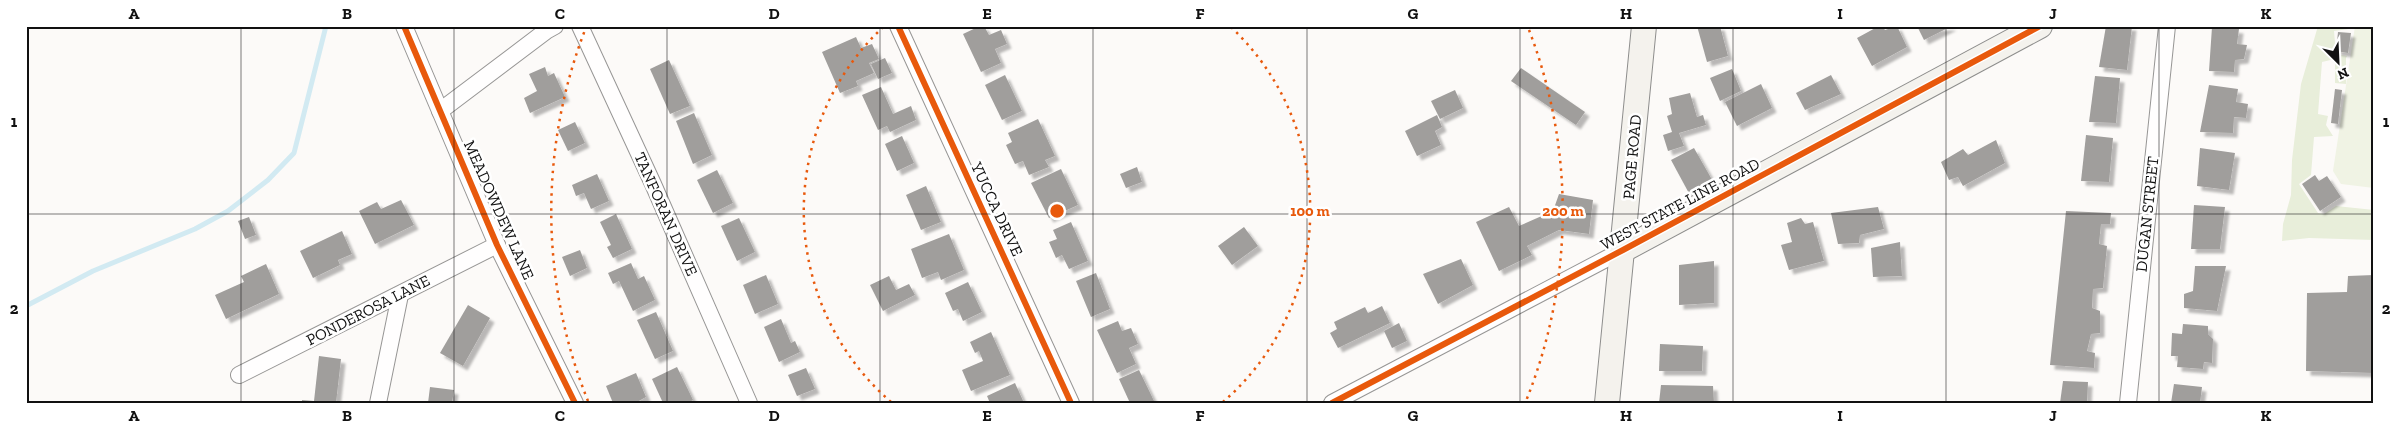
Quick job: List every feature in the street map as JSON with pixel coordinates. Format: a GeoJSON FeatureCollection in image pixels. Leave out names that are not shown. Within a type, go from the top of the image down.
{"type":"FeatureCollection","features":[{"type":"Feature","properties":{"kind":"street","name":"MEADOWDEW LANE"},"geometry":{"type":"LineString","coordinates":[[404,26],[497,245],[575,403]]}},
{"type":"Feature","properties":{"kind":"street"},"geometry":{"type":"LineString","coordinates":[[440,112],[555,26]]}},
{"type":"Feature","properties":{"kind":"street","name":"TANFORAN DRIVE"},"geometry":{"type":"LineString","coordinates":[[580,26],[653,184],[749,403]]}},
{"type":"Feature","properties":{"kind":"street","name":"YUCCA DRIVE"},"geometry":{"type":"LineString","coordinates":[[898,26],[1071,403]]}},
{"type":"Feature","properties":{"kind":"street","name":"PAGE ROAD"},"geometry":{"type":"LineString","coordinates":[[1607,403],[1644,26]]}},
{"type":"Feature","properties":{"kind":"street","name":"WEST STATE LINE ROAD"},"geometry":{"type":"LineString","coordinates":[[1332,403],[1623,250],[2040,26]]}},
{"type":"Feature","properties":{"kind":"street","name":"DUGAN STREET"},"geometry":{"type":"LineString","coordinates":[[2128,403],[2167,26]]}},
{"type":"Feature","properties":{"kind":"street","name":"PONDEROSA LANE"},"geometry":{"type":"LineString","coordinates":[[239,375],[497,245]]}},
{"type":"Feature","properties":{"kind":"street"},"geometry":{"type":"LineString","coordinates":[[378,403],[400,295]]}},
{"type":"Feature","properties":{"kind":"green space"},"geometry":{"type":"Polygon","coordinates":[[[2318,26],[2349,26],[2349,29],[2334,31],[2336,54],[2347,56],[2346,84],[2335,83],[2335,59],[2322,62],[2318,114],[2328,116],[2326,125],[2333,136],[2314,137],[2311,175],[2299,184],[2318,213],[2324,214],[2336,206],[2374,210],[2374,240],[2309,238],[2282,241],[2283,224],[2291,195],[2292,160],[2301,84],[2318,26]]]}},
{"type":"Feature","properties":{"kind":"shaded area"},"geometry":{"type":"Polygon","coordinates":[[[2355,26],[2374,26],[2374,188],[2341,184],[2333,171],[2355,26]]]}},
{"type":"Feature","properties":{"kind":"building"},"geometry":{"type":"Polygon","coordinates":[[[984,26],[989,35],[1001,30],[1007,44],[995,49],[1001,63],[981,72],[963,34],[984,26]]]}},
{"type":"Feature","properties":{"kind":"building"},"geometry":{"type":"Polygon","coordinates":[[[1697,26],[1720,26],[1728,56],[1707,62],[1697,26]]]}},
{"type":"Feature","properties":{"kind":"building"},"geometry":{"type":"Polygon","coordinates":[[[1882,26],[1885,30],[1897,26],[1907,47],[1872,66],[1857,38],[1882,26]]]}},
{"type":"Feature","properties":{"kind":"building"},"geometry":{"type":"Polygon","coordinates":[[[1917,26],[1952,26],[1924,40],[1917,26]]]}},
{"type":"Feature","properties":{"kind":"building"},"geometry":{"type":"Polygon","coordinates":[[[2106,26],[2132,26],[2127,70],[2099,67],[2106,26]]]}},
{"type":"Feature","properties":{"kind":"building"},"geometry":{"type":"Polygon","coordinates":[[[2212,27],[2239,29],[2237,44],[2247,45],[2244,59],[2235,60],[2234,72],[2209,71],[2212,27]]]}},
{"type":"Feature","properties":{"kind":"building"},"geometry":{"type":"Polygon","coordinates":[[[2338,32],[2351,33],[2348,53],[2336,51],[2338,32]]]}},
{"type":"Feature","properties":{"kind":"building"},"geometry":{"type":"Polygon","coordinates":[[[856,37],[861,48],[872,44],[879,59],[869,63],[874,73],[856,81],[858,86],[840,93],[822,52],[856,37]]]}},
{"type":"Feature","properties":{"kind":"building"},"geometry":{"type":"Polygon","coordinates":[[[885,58],[892,73],[878,79],[871,64],[885,58]]]}},
{"type":"Feature","properties":{"kind":"building"},"geometry":{"type":"Polygon","coordinates":[[[669,60],[690,106],[670,114],[650,69],[669,60]]]}},
{"type":"Feature","properties":{"kind":"building"},"geometry":{"type":"Polygon","coordinates":[[[545,67],[548,76],[554,73],[565,97],[530,113],[524,98],[537,91],[529,74],[545,67]]]}},
{"type":"Feature","properties":{"kind":"building"},"geometry":{"type":"Polygon","coordinates":[[[1521,68],[1585,112],[1576,125],[1511,81],[1521,68]]]}},
{"type":"Feature","properties":{"kind":"building"},"geometry":{"type":"Polygon","coordinates":[[[1732,69],[1741,91],[1720,101],[1710,78],[1732,69]]]}},
{"type":"Feature","properties":{"kind":"building"},"geometry":{"type":"Polygon","coordinates":[[[1005,75],[1022,111],[1002,120],[985,85],[1005,75]]]}},
{"type":"Feature","properties":{"kind":"building"},"geometry":{"type":"Polygon","coordinates":[[[1831,75],[1841,94],[1805,110],[1796,93],[1831,75]]]}},
{"type":"Feature","properties":{"kind":"building"},"geometry":{"type":"Polygon","coordinates":[[[2095,76],[2120,78],[2116,123],[2089,122],[2095,76]]]}},
{"type":"Feature","properties":{"kind":"building"},"geometry":{"type":"Polygon","coordinates":[[[1761,84],[1772,108],[1737,126],[1725,102],[1761,84]]]}},
{"type":"Feature","properties":{"kind":"building"},"geometry":{"type":"Polygon","coordinates":[[[2209,85],[2238,89],[2236,102],[2248,104],[2246,118],[2234,117],[2233,133],[2200,132],[2209,85]]]}},
{"type":"Feature","properties":{"kind":"building"},"geometry":{"type":"Polygon","coordinates":[[[881,87],[893,114],[911,106],[916,120],[890,132],[887,126],[878,130],[862,95],[881,87]]]}},
{"type":"Feature","properties":{"kind":"building"},"geometry":{"type":"Polygon","coordinates":[[[2335,89],[2342,90],[2338,124],[2331,123],[2335,89]]]}},
{"type":"Feature","properties":{"kind":"building"},"geometry":{"type":"Polygon","coordinates":[[[1455,90],[1463,108],[1440,119],[1431,101],[1455,90]]]}},
{"type":"Feature","properties":{"kind":"building"},"geometry":{"type":"Polygon","coordinates":[[[1690,93],[1697,117],[1703,115],[1706,125],[1679,133],[1684,146],[1668,151],[1663,135],[1672,132],[1667,116],[1672,114],[1669,98],[1690,93]]]}},
{"type":"Feature","properties":{"kind":"building"},"geometry":{"type":"Polygon","coordinates":[[[694,113],[712,155],[693,164],[676,121],[694,113]]]}},
{"type":"Feature","properties":{"kind":"building"},"geometry":{"type":"Polygon","coordinates":[[[1437,115],[1442,127],[1435,131],[1441,145],[1417,156],[1405,131],[1437,115]]]}},
{"type":"Feature","properties":{"kind":"building"},"geometry":{"type":"Polygon","coordinates":[[[1038,119],[1055,156],[1045,160],[1049,167],[1029,175],[1023,161],[1015,164],[1006,145],[1012,142],[1008,133],[1038,119]]]}},
{"type":"Feature","properties":{"kind":"building"},"geometry":{"type":"Polygon","coordinates":[[[575,122],[585,143],[568,151],[558,130],[575,122]]]}},
{"type":"Feature","properties":{"kind":"building"},"geometry":{"type":"Polygon","coordinates":[[[2086,135],[2113,138],[2109,182],[2081,181],[2086,135]]]}},
{"type":"Feature","properties":{"kind":"building"},"geometry":{"type":"Polygon","coordinates":[[[902,136],[914,163],[897,171],[885,144],[902,136]]]}},
{"type":"Feature","properties":{"kind":"building"},"geometry":{"type":"Polygon","coordinates":[[[1996,140],[2005,163],[1963,186],[1958,177],[1949,180],[1941,162],[1963,149],[1968,155],[1996,140]]]}},
{"type":"Feature","properties":{"kind":"building"},"geometry":{"type":"Polygon","coordinates":[[[1694,148],[1715,185],[1691,197],[1671,160],[1694,148]]]}},
{"type":"Feature","properties":{"kind":"building"},"geometry":{"type":"Polygon","coordinates":[[[2200,148],[2235,153],[2229,190],[2197,186],[2200,148]]]}},
{"type":"Feature","properties":{"kind":"building"},"geometry":{"type":"Polygon","coordinates":[[[1137,167],[1142,182],[1126,188],[1120,174],[1137,167]]]}},
{"type":"Feature","properties":{"kind":"building"},"geometry":{"type":"Polygon","coordinates":[[[1061,169],[1078,205],[1049,218],[1031,183],[1061,169]]]}},
{"type":"Feature","properties":{"kind":"building"},"geometry":{"type":"Polygon","coordinates":[[[717,170],[733,203],[713,213],[697,180],[717,170]]]}},
{"type":"Feature","properties":{"kind":"building"},"geometry":{"type":"Polygon","coordinates":[[[597,174],[609,201],[591,209],[584,193],[576,196],[572,185],[597,174]]]}},
{"type":"Feature","properties":{"kind":"building"},"geometry":{"type":"Polygon","coordinates":[[[2315,175],[2319,181],[2327,176],[2341,197],[2320,211],[2302,184],[2315,175]]]}},
{"type":"Feature","properties":{"kind":"building"},"geometry":{"type":"Polygon","coordinates":[[[926,186],[941,222],[921,230],[906,195],[926,186]]]}},
{"type":"Feature","properties":{"kind":"building"},"geometry":{"type":"Polygon","coordinates":[[[1559,194],[1593,200],[1589,234],[1559,230],[1527,246],[1532,255],[1499,271],[1476,222],[1509,207],[1519,226],[1553,211],[1559,194]]]}},
{"type":"Feature","properties":{"kind":"building"},"geometry":{"type":"Polygon","coordinates":[[[401,200],[414,225],[375,244],[359,211],[377,202],[381,209],[401,200]]]}},
{"type":"Feature","properties":{"kind":"building"},"geometry":{"type":"Polygon","coordinates":[[[2194,205],[2225,207],[2220,249],[2191,249],[2194,205]]]}},
{"type":"Feature","properties":{"kind":"building"},"geometry":{"type":"Polygon","coordinates":[[[1878,207],[1884,229],[1860,235],[1859,243],[1838,244],[1831,213],[1878,207]]]}},
{"type":"Feature","properties":{"kind":"building"},"geometry":{"type":"Polygon","coordinates":[[[2066,211],[2111,213],[2110,224],[2101,224],[2099,244],[2107,246],[2103,288],[2093,289],[2092,308],[2100,311],[2100,333],[2091,334],[2087,351],[2095,353],[2094,368],[2050,365],[2066,211]]]}},
{"type":"Feature","properties":{"kind":"building"},"geometry":{"type":"Polygon","coordinates":[[[616,214],[632,249],[613,258],[607,247],[611,245],[600,222],[616,214]]]}},
{"type":"Feature","properties":{"kind":"building"},"geometry":{"type":"Polygon","coordinates":[[[249,217],[256,235],[245,239],[238,221],[249,217]]]}},
{"type":"Feature","properties":{"kind":"building"},"geometry":{"type":"Polygon","coordinates":[[[739,218],[755,252],[737,261],[721,226],[739,218]]]}},
{"type":"Feature","properties":{"kind":"building"},"geometry":{"type":"Polygon","coordinates":[[[1801,218],[1805,224],[1813,222],[1824,261],[1789,270],[1781,245],[1792,242],[1787,223],[1801,218]]]}},
{"type":"Feature","properties":{"kind":"building"},"geometry":{"type":"Polygon","coordinates":[[[1071,222],[1088,261],[1069,269],[1062,255],[1056,258],[1049,242],[1057,239],[1053,230],[1071,222]]]}},
{"type":"Feature","properties":{"kind":"building"},"geometry":{"type":"Polygon","coordinates":[[[1244,227],[1258,246],[1232,265],[1218,246],[1244,227]]]}},
{"type":"Feature","properties":{"kind":"building"},"geometry":{"type":"Polygon","coordinates":[[[342,231],[352,254],[338,260],[340,265],[313,278],[300,251],[342,231]]]}},
{"type":"Feature","properties":{"kind":"building"},"geometry":{"type":"Polygon","coordinates":[[[949,234],[964,270],[941,280],[938,272],[922,278],[911,249],[949,234]]]}},
{"type":"Feature","properties":{"kind":"building"},"geometry":{"type":"Polygon","coordinates":[[[1900,242],[1902,276],[1873,277],[1871,248],[1900,242]]]}},
{"type":"Feature","properties":{"kind":"building"},"geometry":{"type":"Polygon","coordinates":[[[580,250],[587,268],[570,276],[562,257],[580,250]]]}},
{"type":"Feature","properties":{"kind":"building"},"geometry":{"type":"Polygon","coordinates":[[[1461,259],[1473,285],[1438,304],[1423,274],[1461,259]]]}},
{"type":"Feature","properties":{"kind":"building"},"geometry":{"type":"Polygon","coordinates":[[[1714,261],[1714,303],[1679,305],[1679,265],[1714,261]]]}},
{"type":"Feature","properties":{"kind":"building"},"geometry":{"type":"Polygon","coordinates":[[[631,263],[638,279],[644,276],[655,300],[633,311],[619,281],[613,284],[608,273],[631,263]]]}},
{"type":"Feature","properties":{"kind":"building"},"geometry":{"type":"Polygon","coordinates":[[[266,264],[279,294],[226,319],[215,295],[244,282],[241,276],[266,264]]]}},
{"type":"Feature","properties":{"kind":"building"},"geometry":{"type":"Polygon","coordinates":[[[2195,266],[2226,266],[2217,311],[2184,308],[2184,294],[2193,291],[2195,266]]]}},
{"type":"Feature","properties":{"kind":"building"},"geometry":{"type":"Polygon","coordinates":[[[1096,273],[1110,309],[1091,317],[1076,281],[1096,273]]]}},
{"type":"Feature","properties":{"kind":"building"},"geometry":{"type":"Polygon","coordinates":[[[766,275],[778,304],[755,314],[743,285],[766,275]]]}},
{"type":"Feature","properties":{"kind":"building"},"geometry":{"type":"Polygon","coordinates":[[[2374,275],[2374,373],[2306,371],[2307,293],[2347,292],[2348,276],[2374,275]]]}},
{"type":"Feature","properties":{"kind":"building"},"geometry":{"type":"Polygon","coordinates":[[[889,276],[896,290],[909,284],[915,295],[883,311],[870,285],[889,276]]]}},
{"type":"Feature","properties":{"kind":"building"},"geometry":{"type":"Polygon","coordinates":[[[968,282],[982,312],[963,321],[958,309],[953,311],[945,293],[968,282]]]}},
{"type":"Feature","properties":{"kind":"building"},"geometry":{"type":"Polygon","coordinates":[[[468,305],[490,318],[463,366],[440,353],[468,305]]]}},
{"type":"Feature","properties":{"kind":"building"},"geometry":{"type":"Polygon","coordinates":[[[1382,306],[1390,323],[1338,348],[1330,333],[1337,329],[1334,322],[1365,307],[1368,313],[1382,306]]]}},
{"type":"Feature","properties":{"kind":"building"},"geometry":{"type":"Polygon","coordinates":[[[656,312],[673,351],[655,359],[637,320],[656,312]]]}},
{"type":"Feature","properties":{"kind":"building"},"geometry":{"type":"Polygon","coordinates":[[[781,319],[791,343],[795,341],[800,352],[779,362],[764,327],[781,319]]]}},
{"type":"Feature","properties":{"kind":"building"},"geometry":{"type":"Polygon","coordinates":[[[1118,321],[1122,331],[1131,328],[1138,344],[1129,348],[1136,364],[1117,373],[1097,330],[1118,321]]]}},
{"type":"Feature","properties":{"kind":"building"},"geometry":{"type":"Polygon","coordinates":[[[1399,323],[1407,341],[1392,348],[1384,331],[1399,323]]]}},
{"type":"Feature","properties":{"kind":"building"},"geometry":{"type":"Polygon","coordinates":[[[2183,324],[2208,326],[2208,334],[2213,339],[2212,363],[2204,362],[2203,369],[2177,367],[2178,356],[2171,356],[2172,333],[2182,334],[2183,324]]]}},
{"type":"Feature","properties":{"kind":"building"},"geometry":{"type":"Polygon","coordinates":[[[991,332],[1010,375],[971,391],[962,370],[983,361],[979,351],[975,353],[970,342],[991,332]]]}},
{"type":"Feature","properties":{"kind":"building"},"geometry":{"type":"Polygon","coordinates":[[[1660,344],[1703,346],[1702,371],[1659,371],[1660,344]]]}},
{"type":"Feature","properties":{"kind":"building"},"geometry":{"type":"Polygon","coordinates":[[[319,356],[341,359],[336,403],[302,403],[302,400],[314,401],[319,356]]]}},
{"type":"Feature","properties":{"kind":"building"},"geometry":{"type":"Polygon","coordinates":[[[677,367],[693,400],[688,403],[663,403],[652,379],[677,367]]]}},
{"type":"Feature","properties":{"kind":"building"},"geometry":{"type":"Polygon","coordinates":[[[806,368],[815,389],[797,396],[788,375],[806,368]]]}},
{"type":"Feature","properties":{"kind":"building"},"geometry":{"type":"Polygon","coordinates":[[[1139,370],[1155,403],[1130,403],[1119,379],[1139,370]]]}},
{"type":"Feature","properties":{"kind":"building"},"geometry":{"type":"Polygon","coordinates":[[[636,373],[646,397],[635,403],[613,403],[606,386],[636,373]]]}},
{"type":"Feature","properties":{"kind":"building"},"geometry":{"type":"Polygon","coordinates":[[[2063,381],[2088,382],[2087,403],[2060,403],[2063,381]]]}},
{"type":"Feature","properties":{"kind":"building"},"geometry":{"type":"Polygon","coordinates":[[[1015,383],[1024,403],[990,403],[987,396],[1015,383]]]}},
{"type":"Feature","properties":{"kind":"building"},"geometry":{"type":"Polygon","coordinates":[[[2174,384],[2202,387],[2200,403],[2171,403],[2174,384]]]}},
{"type":"Feature","properties":{"kind":"building"},"geometry":{"type":"Polygon","coordinates":[[[1661,385],[1713,386],[1714,403],[1659,403],[1661,385]]]}},
{"type":"Feature","properties":{"kind":"building"},"geometry":{"type":"Polygon","coordinates":[[[430,387],[454,390],[452,403],[428,403],[430,387]]]}},
{"type":"Feature","properties":{"kind":"waterway"},"geometry":{"type":"LineString","coordinates":[[26,306],[93,271],[195,229],[228,211],[268,180],[294,153],[326,26]]}},
{"type":"Feature","properties":{"kind":"cycle path"},"geometry":{"type":"LineString","coordinates":[[404,26],[497,245],[575,403]]}},
{"type":"Feature","properties":{"kind":"cycle path"},"geometry":{"type":"LineString","coordinates":[[898,26],[1071,403]]}},
{"type":"Feature","properties":{"kind":"cycle path"},"geometry":{"type":"LineString","coordinates":[[1332,403],[1623,250],[2040,26]]}}]}
